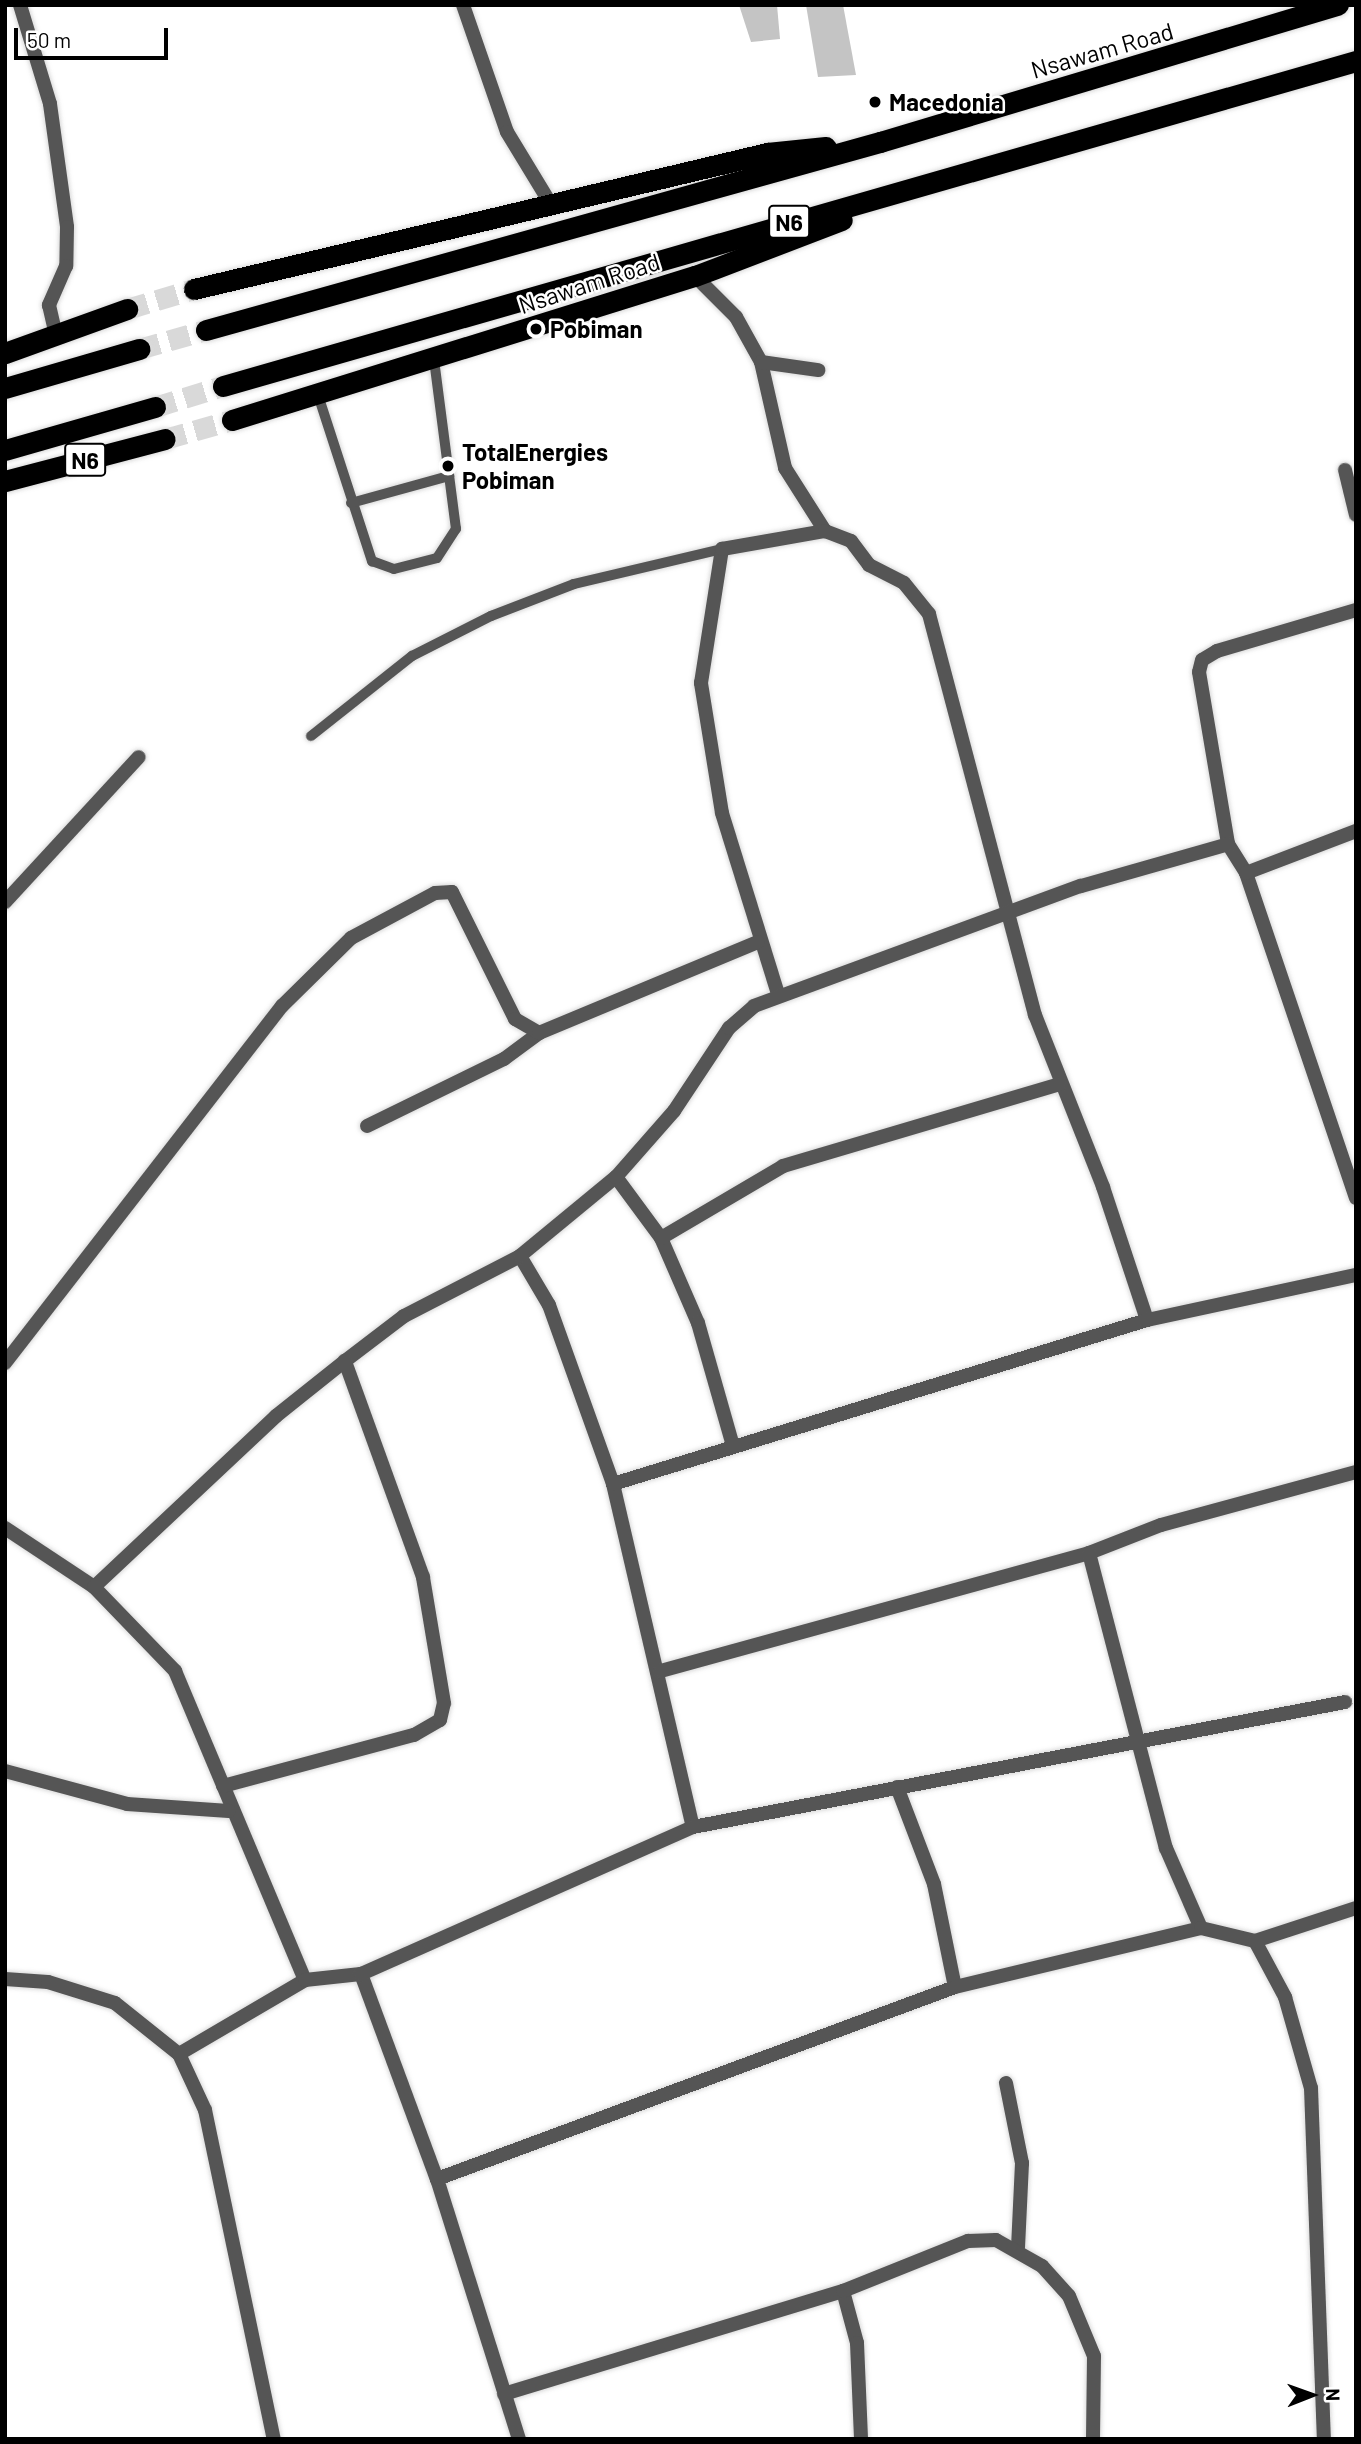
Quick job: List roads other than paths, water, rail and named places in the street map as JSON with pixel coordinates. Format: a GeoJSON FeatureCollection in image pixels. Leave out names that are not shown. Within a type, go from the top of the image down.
{"type":"FeatureCollection","features":[{"type":"Feature","properties":{"kind":"highway","name":"Nsawam Road"},"geometry":{"type":"LineString","coordinates":[[206,330],[880,142],[1338,5]]}},
{"type":"Feature","properties":{"kind":"highway","name":"Nsawam Road"},"geometry":{"type":"LineString","coordinates":[[223,386],[1356,61]]}},
{"type":"Feature","properties":{"kind":"highway","name":"Nsawam Road"},"geometry":{"type":"LineString","coordinates":[[194,289],[767,153],[880,142]]}},
{"type":"Feature","properties":{"kind":"highway","name":"Nsawam Road"},"geometry":{"type":"LineString","coordinates":[[232,420],[695,276],[955,176]]}},
{"type":"Feature","properties":{"kind":"highway"},"geometry":{"type":"LineString","coordinates":[[5,353],[127,309]]}},
{"type":"Feature","properties":{"kind":"highway"},"geometry":{"type":"LineString","coordinates":[[5,388],[139,349]]}},
{"type":"Feature","properties":{"kind":"highway","name":"N6"},"geometry":{"type":"LineString","coordinates":[[5,450],[155,407]]}},
{"type":"Feature","properties":{"kind":"highway","name":"N6"},"geometry":{"type":"LineString","coordinates":[[5,481],[165,439]]}},
{"type":"Feature","properties":{"kind":"street"},"geometry":{"type":"LineString","coordinates":[[20,5],[50,104],[67,227],[66,266],[48,305],[55,335]]}},
{"type":"Feature","properties":{"kind":"street"},"geometry":{"type":"LineString","coordinates":[[463,5],[508,132],[552,206]]}},
{"type":"Feature","properties":{"kind":"street"},"geometry":{"type":"LineString","coordinates":[[695,276],[736,317],[761,362],[785,468],[825,531]]}},
{"type":"Feature","properties":{"kind":"street"},"geometry":{"type":"LineString","coordinates":[[761,362],[818,370]]}},
{"type":"Feature","properties":{"kind":"street"},"geometry":{"type":"LineString","coordinates":[[1345,470],[1356,515]]}},
{"type":"Feature","properties":{"kind":"street"},"geometry":{"type":"LineString","coordinates":[[778,994],[758,942],[722,813],[701,683],[722,549],[825,531],[851,541],[870,565],[904,583],[929,614],[1004,915],[1059,1084],[1104,1187],[1147,1320]]}},
{"type":"Feature","properties":{"kind":"street"},"geometry":{"type":"LineString","coordinates":[[1356,610],[1202,660],[1199,672],[1228,844],[1246,873],[1356,1198]]}},
{"type":"Feature","properties":{"kind":"street"},"geometry":{"type":"LineString","coordinates":[[5,902],[139,757]]}},
{"type":"Feature","properties":{"kind":"street"},"geometry":{"type":"LineString","coordinates":[[1246,873],[1356,831]]}},
{"type":"Feature","properties":{"kind":"street"},"geometry":{"type":"LineString","coordinates":[[94,1587],[276,1416],[345,1361],[404,1316],[520,1256],[616,1177],[674,1111],[729,1028],[778,994],[1004,915],[1228,844]]}},
{"type":"Feature","properties":{"kind":"street"},"geometry":{"type":"LineString","coordinates":[[5,1363],[273,1016],[351,939],[435,893],[452,892],[515,1019],[538,1033]]}},
{"type":"Feature","properties":{"kind":"street"},"geometry":{"type":"LineString","coordinates":[[366,1126],[503,1059],[538,1033],[758,942]]}},
{"type":"Feature","properties":{"kind":"street"},"geometry":{"type":"LineString","coordinates":[[661,1238],[783,1166],[1059,1084]]}},
{"type":"Feature","properties":{"kind":"street"},"geometry":{"type":"LineString","coordinates":[[616,1177],[661,1238],[698,1323],[733,1446]]}},
{"type":"Feature","properties":{"kind":"street"},"geometry":{"type":"LineString","coordinates":[[520,1256],[549,1306],[613,1484],[661,1671],[693,1827]]}},
{"type":"Feature","properties":{"kind":"street"},"geometry":{"type":"LineString","coordinates":[[613,1484],[1147,1320],[1356,1275]]}},
{"type":"Feature","properties":{"kind":"street"},"geometry":{"type":"LineString","coordinates":[[223,1786],[414,1735],[440,1720],[444,1703],[423,1577],[345,1361]]}},
{"type":"Feature","properties":{"kind":"street"},"geometry":{"type":"LineString","coordinates":[[661,1671],[1089,1553],[1161,1525],[1356,1472]]}},
{"type":"Feature","properties":{"kind":"street"},"geometry":{"type":"LineString","coordinates":[[5,1528],[94,1587],[175,1671],[223,1786],[229,1811],[261,1868],[305,1980]]}},
{"type":"Feature","properties":{"kind":"street"},"geometry":{"type":"LineString","coordinates":[[1089,1553],[1175,1878],[1201,1928]]}},
{"type":"Feature","properties":{"kind":"street"},"geometry":{"type":"LineString","coordinates":[[179,2054],[305,1980],[361,1974],[693,1827],[1138,1739],[1345,1702]]}},
{"type":"Feature","properties":{"kind":"street"},"geometry":{"type":"LineString","coordinates":[[5,1771],[127,1804],[229,1811]]}},
{"type":"Feature","properties":{"kind":"street"},"geometry":{"type":"LineString","coordinates":[[897,1787],[934,1884],[955,1987]]}},
{"type":"Feature","properties":{"kind":"street"},"geometry":{"type":"LineString","coordinates":[[437,2179],[955,1987],[1201,1928],[1255,1941],[1356,1908]]}},
{"type":"Feature","properties":{"kind":"street"},"geometry":{"type":"LineString","coordinates":[[1255,1941],[1286,1997],[1311,2088],[1324,2439]]}},
{"type":"Feature","properties":{"kind":"street"},"geometry":{"type":"LineString","coordinates":[[361,1974],[437,2179],[519,2439]]}},
{"type":"Feature","properties":{"kind":"street"},"geometry":{"type":"LineString","coordinates":[[5,1979],[48,1982],[115,2003],[179,2054],[205,2110],[274,2439]]}},
{"type":"Feature","properties":{"kind":"street"},"geometry":{"type":"LineString","coordinates":[[1006,2083],[1022,2163],[1018,2247]]}},
{"type":"Feature","properties":{"kind":"street"},"geometry":{"type":"LineString","coordinates":[[504,2394],[843,2291],[968,2241],[1018,2247],[1069,2296],[1094,2356],[1093,2439]]}},
{"type":"Feature","properties":{"kind":"street"},"geometry":{"type":"LineString","coordinates":[[843,2291],[857,2343],[861,2439]]}},
{"type":"Feature","properties":{"kind":"lane"},"geometry":{"type":"LineString","coordinates":[[318,395],[365,546],[383,569],[437,558],[456,529],[434,359]]}},
{"type":"Feature","properties":{"kind":"lane"},"geometry":{"type":"LineString","coordinates":[[351,503],[449,477]]}},
{"type":"Feature","properties":{"kind":"lane"},"geometry":{"type":"LineString","coordinates":[[311,736],[412,656],[491,616],[574,584],[722,549]]}},
{"type":"Feature","properties":{"kind":"tunnel"},"geometry":{"type":"LineString","coordinates":[[127,309],[194,289]]}},
{"type":"Feature","properties":{"kind":"tunnel"},"geometry":{"type":"LineString","coordinates":[[139,349],[206,330]]}},
{"type":"Feature","properties":{"kind":"tunnel"},"geometry":{"type":"LineString","coordinates":[[155,407],[223,386]]}},
{"type":"Feature","properties":{"kind":"tunnel"},"geometry":{"type":"LineString","coordinates":[[165,439],[232,420]]}},
{"type":"Feature","properties":{"kind":"place","name":"Macedonia"},"geometry":{"type":"Point","coordinates":[875,102]}},
{"type":"Feature","properties":{"kind":"place","name":"Pobiman"},"geometry":{"type":"Point","coordinates":[536,329]}},
{"type":"Feature","properties":{"kind":"place","name":"TotalEnergies Pobiman"},"geometry":{"type":"Point","coordinates":[448,466]}}]}
